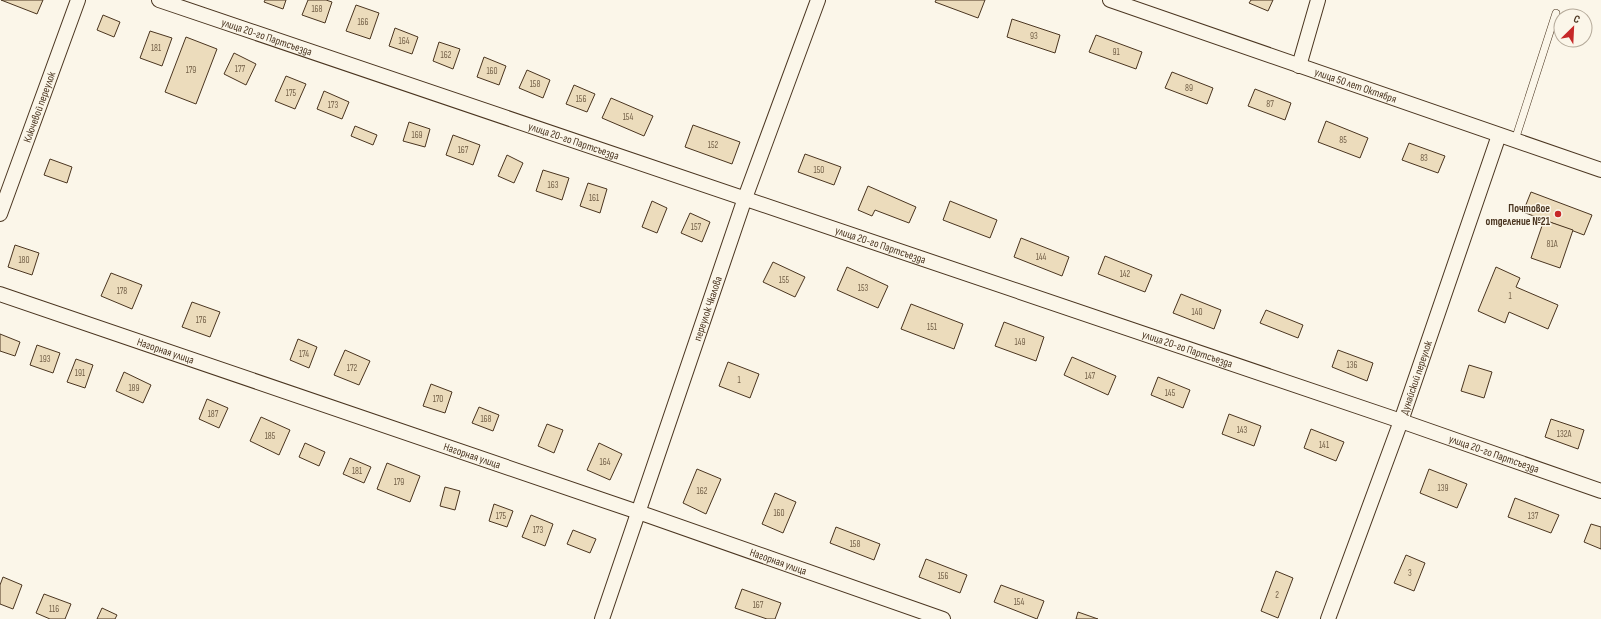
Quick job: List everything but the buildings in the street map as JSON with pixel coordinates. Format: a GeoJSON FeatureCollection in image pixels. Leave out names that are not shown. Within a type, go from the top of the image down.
{"type":"FeatureCollection","features":[{"type":"Feature","properties":{"kind":"street","name":"Ключевой переулок"},"geometry":{"type":"LineString","coordinates":[[0,214],[78,0]]}},
{"type":"Feature","properties":{"kind":"street","name":"улица 20-го Партсъезда"},"geometry":{"type":"LineString","coordinates":[[159,0],[1401,421],[1601,491]]}},
{"type":"Feature","properties":{"kind":"street","name":"переулок Чкалова"},"geometry":{"type":"LineString","coordinates":[[602,619],[745,198],[818,0]]}},
{"type":"Feature","properties":{"kind":"street","name":"улица 50 лет Октября"},"geometry":{"type":"LineString","coordinates":[[1110,0],[1601,170]]}},
{"type":"Feature","properties":{"kind":"street"},"geometry":{"type":"LineString","coordinates":[[1299,66],[1318,0]]}},
{"type":"Feature","properties":{"kind":"street","name":"Дунайский переулок"},"geometry":{"type":"LineString","coordinates":[[1328,619],[1401,421],[1499,134]]}},
{"type":"Feature","properties":{"kind":"street","name":"Нагорная улица"},"geometry":{"type":"LineString","coordinates":[[0,294],[638,512],[943,619]]}},
{"type":"Feature","properties":{"kind":"lane"},"geometry":{"type":"LineString","coordinates":[[1515,140],[1553,23]]}},
{"type":"Feature","properties":{"kind":"place","name":"Почтовое отделение №21"},"geometry":{"type":"Point","coordinates":[1558,214]}}]}
